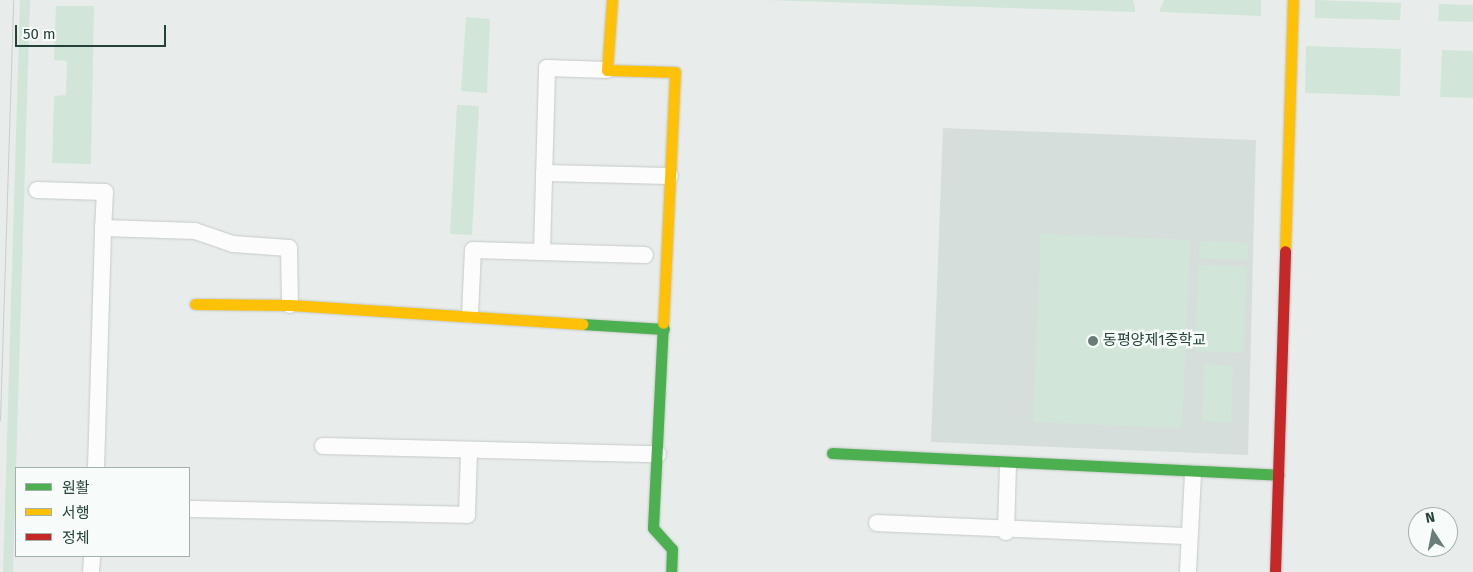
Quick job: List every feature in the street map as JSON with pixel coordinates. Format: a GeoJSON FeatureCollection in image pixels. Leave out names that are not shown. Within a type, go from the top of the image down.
{"type":"FeatureCollection","features":[{"type":"Feature","properties":{"kind":"street"},"geometry":{"type":"LineString","coordinates":[[607,70],[612,0]]}},
{"type":"Feature","properties":{"kind":"street"},"geometry":{"type":"LineString","coordinates":[[1275,572],[1293,0]]}},
{"type":"Feature","properties":{"kind":"street"},"geometry":{"type":"LineString","coordinates":[[542,251],[547,68],[675,72],[658,454],[652,528],[672,548],[671,572]]}},
{"type":"Feature","properties":{"kind":"street"},"geometry":{"type":"LineString","coordinates":[[544,173],[670,176]]}},
{"type":"Feature","properties":{"kind":"street"},"geometry":{"type":"LineString","coordinates":[[37,190],[105,192],[96,467]]}},
{"type":"Feature","properties":{"kind":"street"},"geometry":{"type":"LineString","coordinates":[[103,228],[195,231],[233,244],[289,248],[290,305]]}},
{"type":"Feature","properties":{"kind":"street"},"geometry":{"type":"LineString","coordinates":[[470,315],[473,250],[645,255]]}},
{"type":"Feature","properties":{"kind":"street"},"geometry":{"type":"LineString","coordinates":[[195,304],[290,305],[470,315],[664,329]]}},
{"type":"Feature","properties":{"kind":"street"},"geometry":{"type":"LineString","coordinates":[[323,446],[658,454]]}},
{"type":"Feature","properties":{"kind":"street"},"geometry":{"type":"LineString","coordinates":[[190,509],[467,515],[469,450]]}},
{"type":"Feature","properties":{"kind":"street"},"geometry":{"type":"LineString","coordinates":[[832,453],[1008,465],[1278,474]]}},
{"type":"Feature","properties":{"kind":"street"},"geometry":{"type":"LineString","coordinates":[[1006,532],[1008,465]]}},
{"type":"Feature","properties":{"kind":"street"},"geometry":{"type":"LineString","coordinates":[[1188,572],[1193,472]]}},
{"type":"Feature","properties":{"kind":"street"},"geometry":{"type":"LineString","coordinates":[[877,524],[1006,532],[1189,536]]}},
{"type":"Feature","properties":{"kind":"street"},"geometry":{"type":"LineString","coordinates":[[91,572],[92,557]]}},
{"type":"Feature","properties":{"kind":"shaded area","name":"동평양제1중학교"},"geometry":{"type":"Polygon","coordinates":[[[943,128],[1256,140],[1248,455],[931,442],[943,128]]]}},
{"type":"Feature","properties":{"kind":"green space"},"geometry":{"type":"Polygon","coordinates":[[[20,0],[30,0],[13,572],[3,572],[20,0]]]}},
{"type":"Feature","properties":{"kind":"green space"},"geometry":{"type":"Polygon","coordinates":[[[765,0],[1133,0],[1135,12],[765,0]]]}},
{"type":"Feature","properties":{"kind":"green space"},"geometry":{"type":"Polygon","coordinates":[[[1164,0],[1261,0],[1261,16],[1159,12],[1164,0]]]}},
{"type":"Feature","properties":{"kind":"green space"},"geometry":{"type":"Polygon","coordinates":[[[1315,0],[1401,3],[1400,20],[1315,18],[1315,0]]]}},
{"type":"Feature","properties":{"kind":"green space"},"geometry":{"type":"Polygon","coordinates":[[[1439,4],[1473,5],[1473,22],[1438,21],[1439,4]]]}},
{"type":"Feature","properties":{"kind":"green space"},"geometry":{"type":"Polygon","coordinates":[[[56,6],[94,6],[91,164],[52,163],[54,96],[66,95],[67,61],[54,60],[56,6]]]}},
{"type":"Feature","properties":{"kind":"green space"},"geometry":{"type":"Polygon","coordinates":[[[466,17],[490,19],[487,93],[461,91],[466,17]]]}},
{"type":"Feature","properties":{"kind":"green space"},"geometry":{"type":"Polygon","coordinates":[[[1306,46],[1401,49],[1400,96],[1305,93],[1306,46]]]}},
{"type":"Feature","properties":{"kind":"green space"},"geometry":{"type":"Polygon","coordinates":[[[1442,50],[1473,51],[1473,98],[1440,97],[1442,50]]]}},
{"type":"Feature","properties":{"kind":"green space"},"geometry":{"type":"Polygon","coordinates":[[[457,105],[479,106],[472,235],[450,234],[457,105]]]}},
{"type":"Feature","properties":{"kind":"green space"},"geometry":{"type":"Polygon","coordinates":[[[1041,234],[1190,240],[1182,428],[1033,422],[1041,234]]]}},
{"type":"Feature","properties":{"kind":"green space"},"geometry":{"type":"Polygon","coordinates":[[[1200,241],[1248,243],[1247,260],[1199,258],[1200,241]]]}},
{"type":"Feature","properties":{"kind":"green space"},"geometry":{"type":"Polygon","coordinates":[[[1199,265],[1247,267],[1243,353],[1195,351],[1199,265]]]}},
{"type":"Feature","properties":{"kind":"green space"},"geometry":{"type":"Polygon","coordinates":[[[1205,365],[1233,366],[1231,422],[1202,421],[1205,365]]]}},
{"type":"Feature","properties":{"kind":"tram line"},"geometry":{"type":"LineString","coordinates":[[0,420],[13,0]]}},
{"type":"Feature","properties":{"kind":"traffic: fast"},"geometry":{"type":"LineString","coordinates":[[663,323],[653,528],[672,549],[671,572]]}},
{"type":"Feature","properties":{"kind":"traffic: fast"},"geometry":{"type":"LineString","coordinates":[[582,324],[664,329]]}},
{"type":"Feature","properties":{"kind":"traffic: fast"},"geometry":{"type":"LineString","coordinates":[[832,453],[1278,475]]}},
{"type":"Feature","properties":{"kind":"traffic: slow"},"geometry":{"type":"LineString","coordinates":[[612,0],[607,70],[675,72],[663,323]]}},
{"type":"Feature","properties":{"kind":"traffic: slow"},"geometry":{"type":"LineString","coordinates":[[1285,251],[1293,0]]}},
{"type":"Feature","properties":{"kind":"traffic: slow"},"geometry":{"type":"LineString","coordinates":[[195,304],[290,305],[582,324]]}},
{"type":"Feature","properties":{"kind":"traffic: jam"},"geometry":{"type":"LineString","coordinates":[[1275,572],[1285,251]]}},
{"type":"Feature","properties":{"kind":"place","name":"동평양제1중학교"},"geometry":{"type":"Point","coordinates":[1093,341]}}]}
